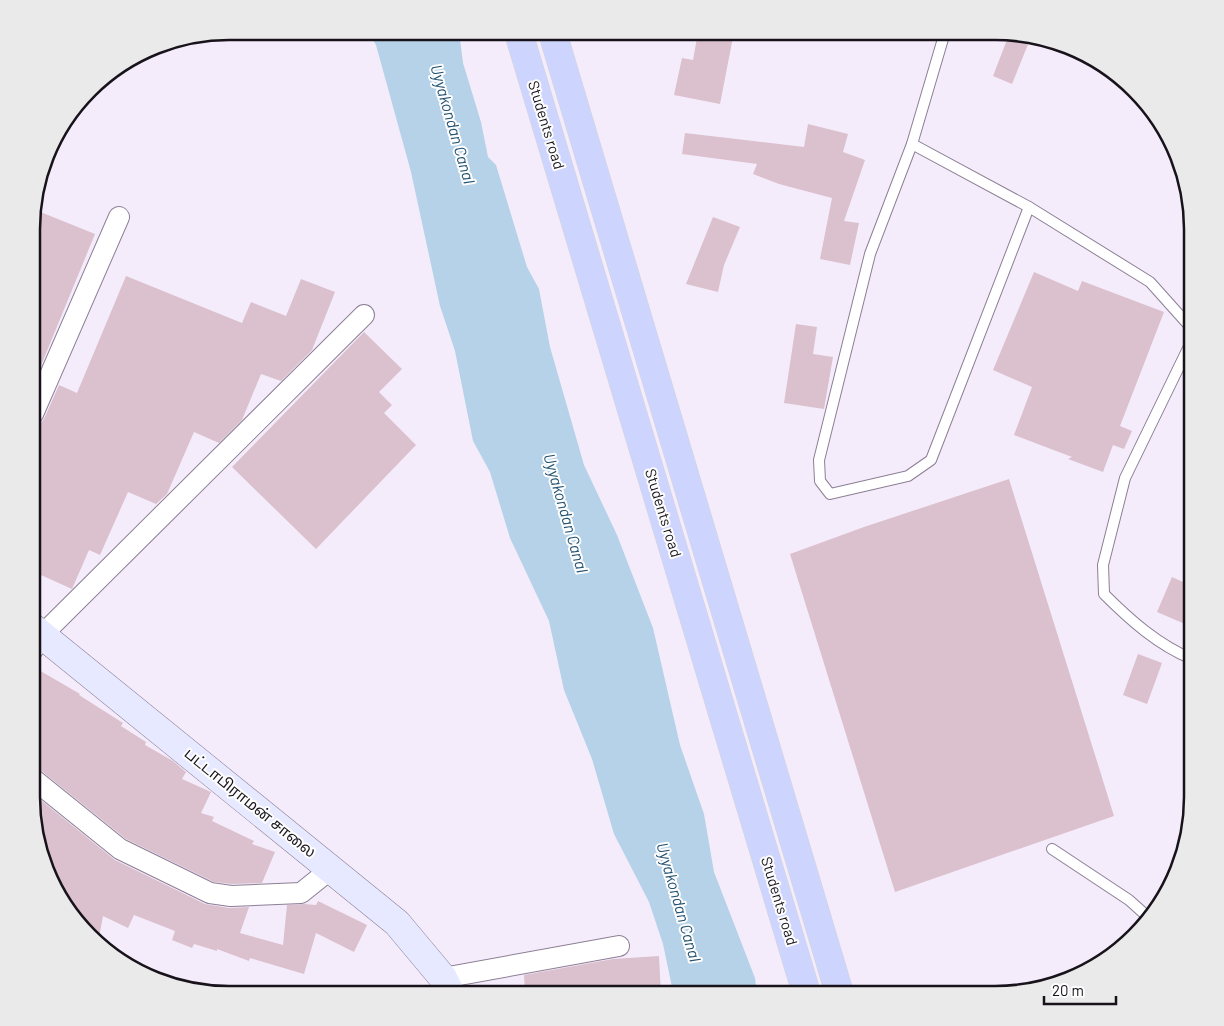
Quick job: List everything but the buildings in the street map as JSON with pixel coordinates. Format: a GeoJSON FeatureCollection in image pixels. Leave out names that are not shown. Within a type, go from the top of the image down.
{"type":"FeatureCollection","features":[{"type":"Feature","properties":{"kind":"main road","name":"Students road"},"geometry":{"type":"LineString","coordinates":[[521,40],[804,986]]}},
{"type":"Feature","properties":{"kind":"main road"},"geometry":{"type":"LineString","coordinates":[[555,40],[837,986]]}},
{"type":"Feature","properties":{"kind":"street"},"geometry":{"type":"LineString","coordinates":[[40,396],[119,217]]}},
{"type":"Feature","properties":{"kind":"street"},"geometry":{"type":"LineString","coordinates":[[40,633],[364,315]]}},
{"type":"Feature","properties":{"kind":"street","name":"பட்டாபிராமன் சாலை"},"geometry":{"type":"LineString","coordinates":[[40,642],[331,869],[397,923],[447,986]]}},
{"type":"Feature","properties":{"kind":"street"},"geometry":{"type":"LineString","coordinates":[[40,784],[120,849],[210,893],[231,896],[301,893],[331,869]]}},
{"type":"Feature","properties":{"kind":"street"},"geometry":{"type":"LineString","coordinates":[[447,986],[619,946]]}},
{"type":"Feature","properties":{"kind":"lane"},"geometry":{"type":"LineString","coordinates":[[943,40],[912,144],[870,254],[819,460],[820,481],[830,494],[908,476],[931,460],[1030,207]]}},
{"type":"Feature","properties":{"kind":"lane"},"geometry":{"type":"LineString","coordinates":[[912,144],[1030,207],[1150,282],[1184,320]]}},
{"type":"Feature","properties":{"kind":"lane"},"geometry":{"type":"LineString","coordinates":[[1184,357],[1125,478],[1103,565],[1104,594],[1130,620],[1184,656]]}},
{"type":"Feature","properties":{"kind":"lane"},"geometry":{"type":"LineString","coordinates":[[1052,849],[1128,900],[1144,913]]}},
{"type":"Feature","properties":{"kind":"water","name":"Uyyakondan Canal"},"geometry":{"type":"Polygon","coordinates":[[[373,40],[460,40],[463,63],[481,122],[488,157],[496,165],[527,267],[539,289],[550,347],[584,465],[617,535],[653,628],[680,745],[704,814],[714,872],[755,978],[756,986],[672,986],[663,944],[649,902],[614,834],[592,759],[564,690],[549,621],[510,538],[490,472],[473,441],[455,351],[440,306],[411,172],[373,40]]]}}]}
